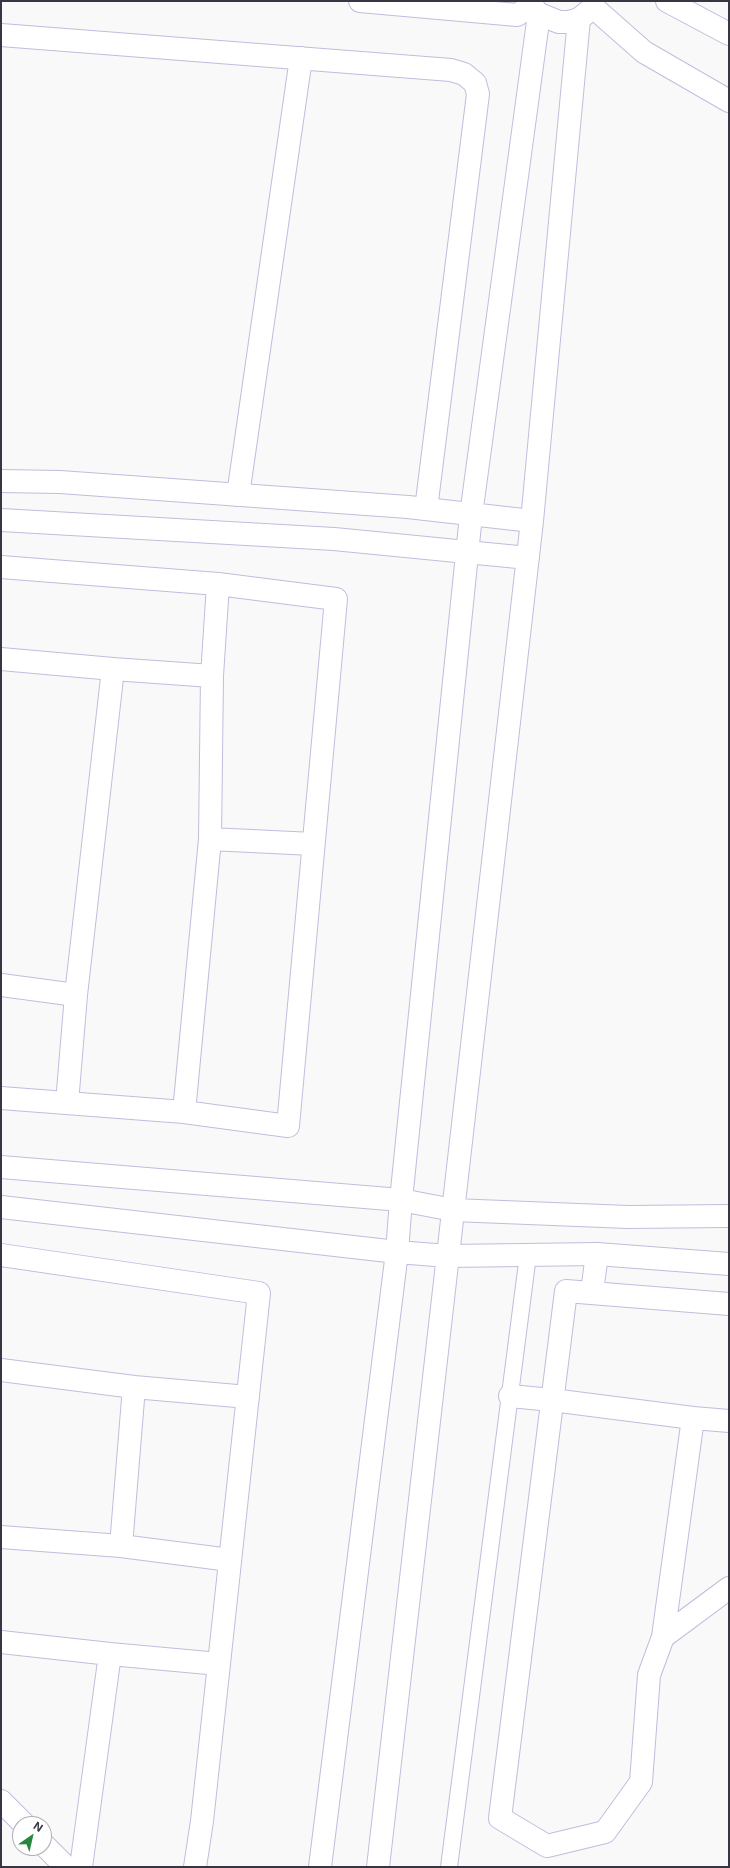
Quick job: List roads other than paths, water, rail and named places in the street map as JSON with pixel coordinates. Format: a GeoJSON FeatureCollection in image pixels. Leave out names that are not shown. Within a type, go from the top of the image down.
{"type":"FeatureCollection","features":[{"type":"Feature","properties":{"kind":"street"},"geometry":{"type":"LineString","coordinates":[[360,1],[517,14],[533,7]]}},
{"type":"Feature","properties":{"kind":"street"},"geometry":{"type":"LineString","coordinates":[[667,1],[729,34]]}},
{"type":"Feature","properties":{"kind":"street"},"geometry":{"type":"LineString","coordinates":[[533,7],[548,20],[559,22],[569,22],[590,9]]}},
{"type":"Feature","properties":{"kind":"street"},"geometry":{"type":"LineString","coordinates":[[320,1867],[397,1252],[401,1200],[471,515],[533,7]]}},
{"type":"Feature","properties":{"kind":"street"},"geometry":{"type":"LineString","coordinates":[[590,9],[644,52],[729,101]]}},
{"type":"Feature","properties":{"kind":"street"},"geometry":{"type":"LineString","coordinates":[[378,1867],[590,9]]}},
{"type":"Feature","properties":{"kind":"street"},"geometry":{"type":"LineString","coordinates":[[1,35],[451,70],[464,74],[474,83],[478,94],[426,510]]}},
{"type":"Feature","properties":{"kind":"street"},"geometry":{"type":"LineString","coordinates":[[238,495],[301,58]]}},
{"type":"Feature","properties":{"kind":"street"},"geometry":{"type":"LineString","coordinates":[[1,481],[60,482],[238,495],[426,510],[532,521]]}},
{"type":"Feature","properties":{"kind":"street"},"geometry":{"type":"LineString","coordinates":[[1,520],[334,539],[528,558]]}},
{"type":"Feature","properties":{"kind":"street"},"geometry":{"type":"LineString","coordinates":[[1,567],[218,584],[336,599],[288,1126],[184,1112],[1,1098]]}},
{"type":"Feature","properties":{"kind":"street"},"geometry":{"type":"LineString","coordinates":[[184,1112],[210,839],[212,676],[218,584]]}},
{"type":"Feature","properties":{"kind":"street"},"geometry":{"type":"LineString","coordinates":[[1,659],[212,676]]}},
{"type":"Feature","properties":{"kind":"street"},"geometry":{"type":"LineString","coordinates":[[67,1103],[76,995],[113,669]]}},
{"type":"Feature","properties":{"kind":"street"},"geometry":{"type":"LineString","coordinates":[[210,839],[313,844]]}},
{"type":"Feature","properties":{"kind":"street"},"geometry":{"type":"LineString","coordinates":[[1,985],[76,995]]}},
{"type":"Feature","properties":{"kind":"street"},"geometry":{"type":"LineString","coordinates":[[1,1167],[401,1200],[453,1210],[628,1217],[729,1216]]}},
{"type":"Feature","properties":{"kind":"street"},"geometry":{"type":"LineString","coordinates":[[1,1214],[1,1207],[397,1252],[448,1256],[597,1254],[729,1264]]}},
{"type":"Feature","properties":{"kind":"street"},"geometry":{"type":"LineString","coordinates":[[592,1292],[597,1254]]}},
{"type":"Feature","properties":{"kind":"street"},"geometry":{"type":"LineString","coordinates":[[1,1255],[259,1293],[202,1821],[195,1867]]}},
{"type":"Feature","properties":{"kind":"street"},"geometry":{"type":"LineString","coordinates":[[693,1418],[663,1637],[649,1674],[641,1782],[605,1832],[547,1846],[500,1818],[566,1291],[729,1304]]}},
{"type":"Feature","properties":{"kind":"street"},"geometry":{"type":"LineString","coordinates":[[1,1370],[134,1387],[248,1397]]}},
{"type":"Feature","properties":{"kind":"street"},"geometry":{"type":"LineString","coordinates":[[121,1546],[134,1387]]}},
{"type":"Feature","properties":{"kind":"street"},"geometry":{"type":"LineString","coordinates":[[510,1396],[729,1421]]}},
{"type":"Feature","properties":{"kind":"street"},"geometry":{"type":"LineString","coordinates":[[1,1537],[121,1546],[230,1560]]}},
{"type":"Feature","properties":{"kind":"street"},"geometry":{"type":"LineString","coordinates":[[663,1637],[729,1588]]}},
{"type":"Feature","properties":{"kind":"street"},"geometry":{"type":"LineString","coordinates":[[1,1642],[219,1664]]}},
{"type":"Feature","properties":{"kind":"street"},"geometry":{"type":"LineString","coordinates":[[81,1867],[110,1654]]}},
{"type":"Feature","properties":{"kind":"street"},"geometry":{"type":"LineString","coordinates":[[1,1801],[16,1816]]}},
{"type":"Feature","properties":{"kind":"street"},"geometry":{"type":"LineString","coordinates":[[52,1853],[66,1867]]}},
{"type":"Feature","properties":{"kind":"lane"},"geometry":{"type":"LineString","coordinates":[[449,1867],[528,1255]]}}]}
